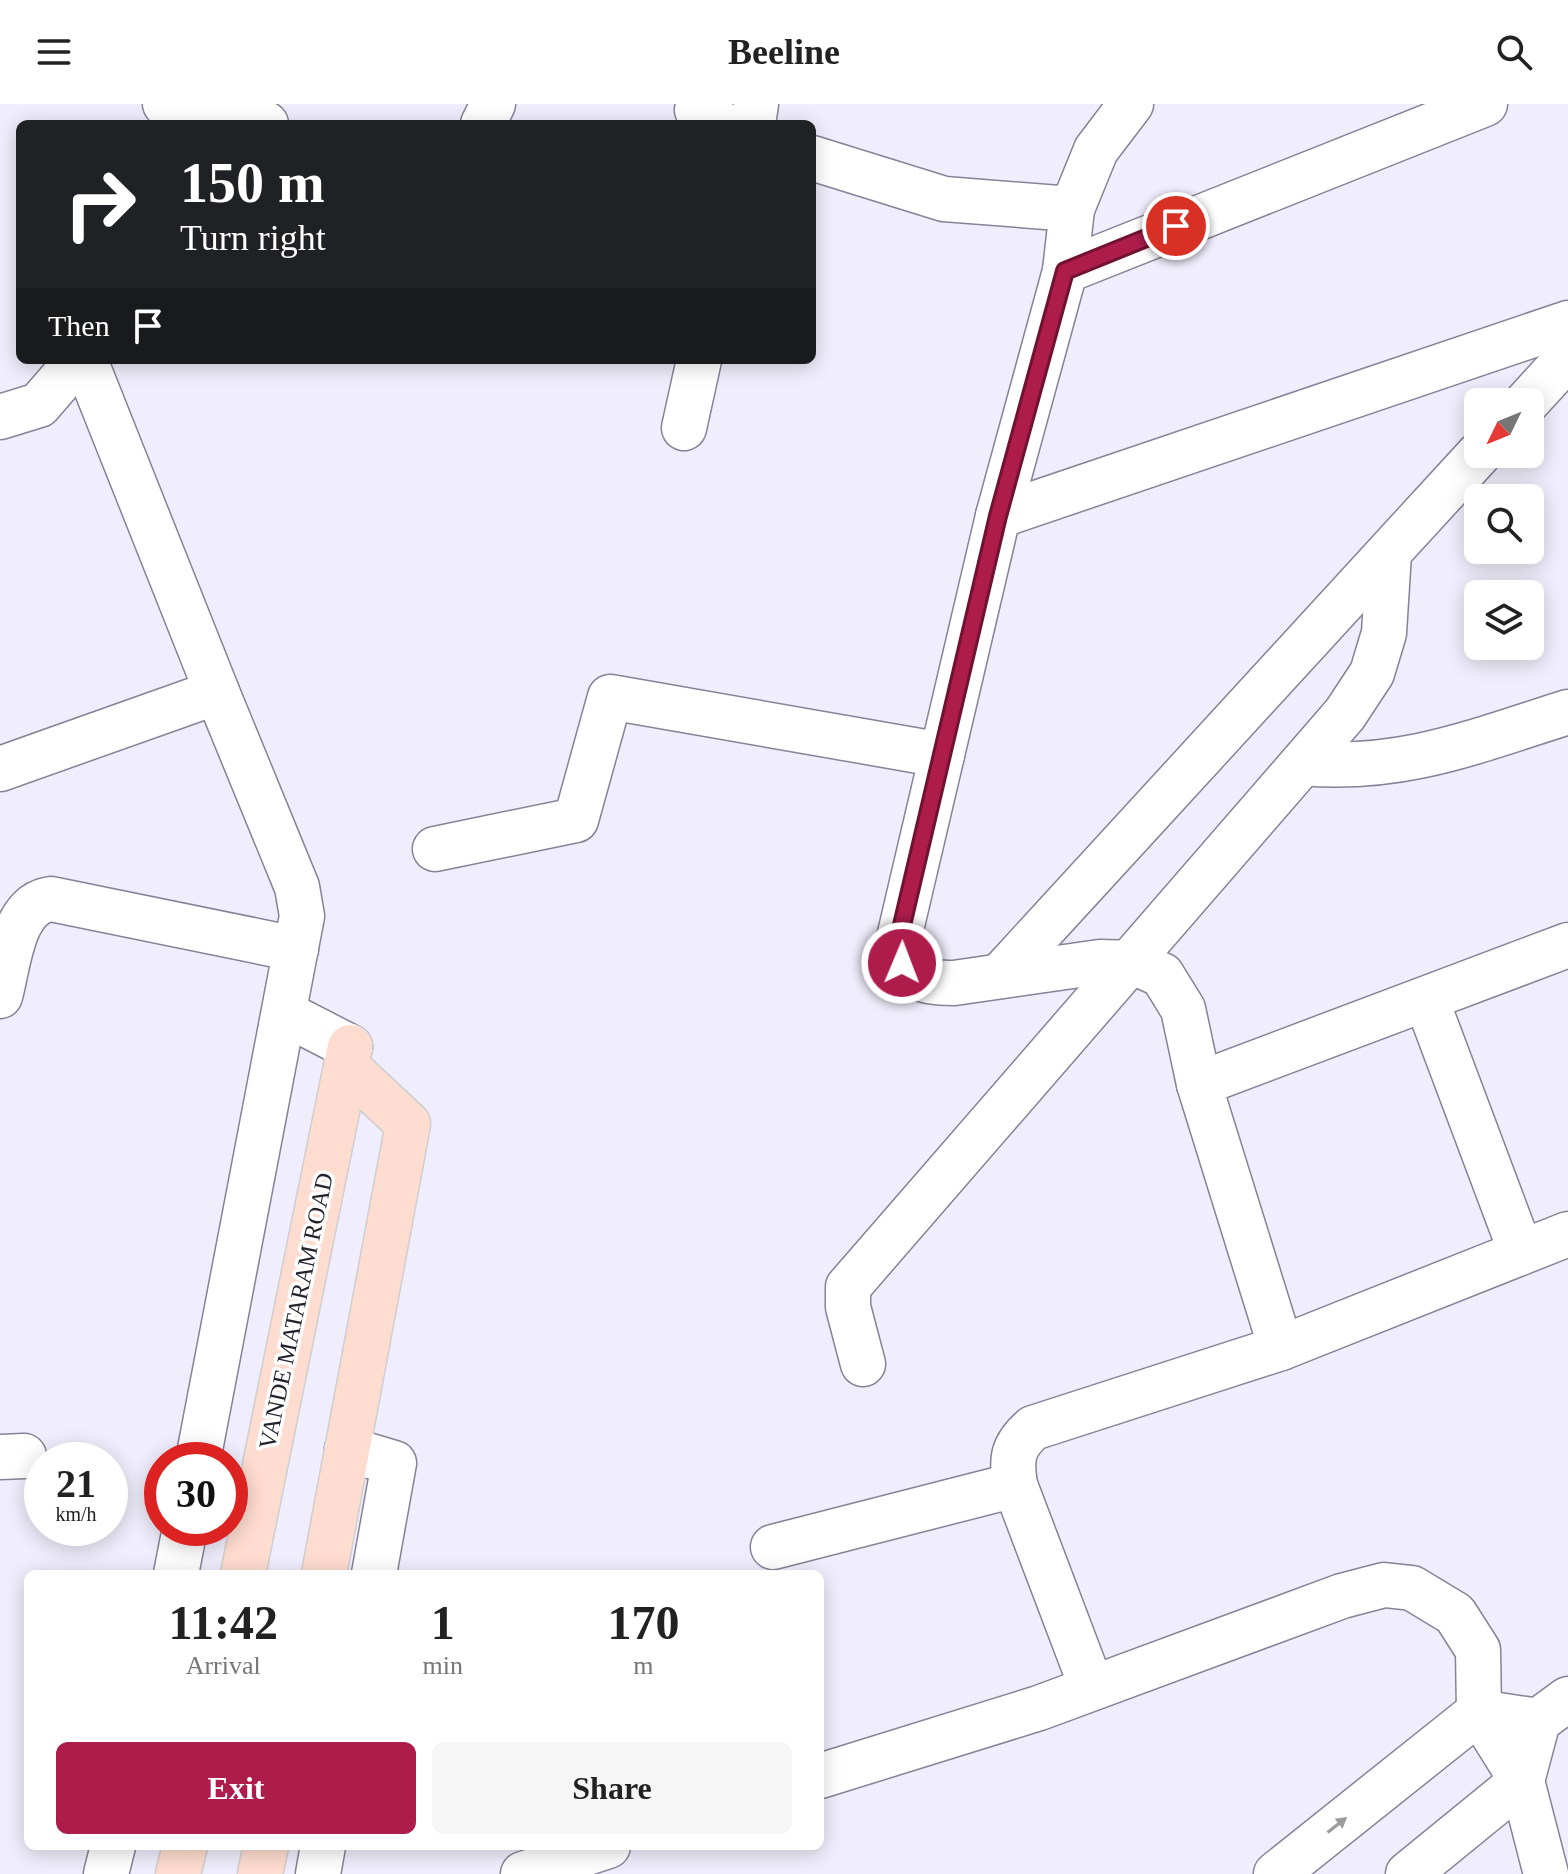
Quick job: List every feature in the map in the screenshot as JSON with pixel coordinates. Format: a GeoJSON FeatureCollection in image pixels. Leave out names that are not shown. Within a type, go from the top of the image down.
{"type":"FeatureCollection","features":[{"type":"Feature","properties":{"kind":"main road"},"geometry":{"type":"LineString","coordinates":[[325,1570],[408,1124],[348,1056]]}},
{"type":"Feature","properties":{"kind":"main road","name":"VANDE MATARAM ROAD"},"geometry":{"type":"LineString","coordinates":[[244,1570],[348,1056]]}},
{"type":"Feature","properties":{"kind":"main road"},"geometry":{"type":"LineString","coordinates":[[178,1874],[184,1850]]}},
{"type":"Feature","properties":{"kind":"main road"},"geometry":{"type":"LineString","coordinates":[[260,1874],[265,1850]]}},
{"type":"Feature","properties":{"kind":"street"},"geometry":{"type":"LineString","coordinates":[[165,104],[246,120]]}},
{"type":"Feature","properties":{"kind":"street"},"geometry":{"type":"LineString","coordinates":[[1131,104],[1096,150],[1072,209],[1065,271],[998,516],[899,938],[902,963],[913,976],[932,983],[1100,962],[1126,963],[1162,975],[1183,1009],[1199,1084],[1281,1348]]}},
{"type":"Feature","properties":{"kind":"street"},"geometry":{"type":"LineString","coordinates":[[1065,271],[1485,104]]}},
{"type":"Feature","properties":{"kind":"street"},"geometry":{"type":"LineString","coordinates":[[816,159],[944,199],[1072,209]]}},
{"type":"Feature","properties":{"kind":"street"},"geometry":{"type":"LineString","coordinates":[[998,516],[1568,323]]}},
{"type":"Feature","properties":{"kind":"street"},"geometry":{"type":"LineString","coordinates":[[1540,388],[1568,357]]}},
{"type":"Feature","properties":{"kind":"street"},"geometry":{"type":"LineString","coordinates":[[0,417],[39,405],[75,364]]}},
{"type":"Feature","properties":{"kind":"street"},"geometry":{"type":"LineString","coordinates":[[87,364],[297,887],[302,916],[201,1442]]}},
{"type":"Feature","properties":{"kind":"street"},"geometry":{"type":"LineString","coordinates":[[684,428],[698,364]]}},
{"type":"Feature","properties":{"kind":"street"},"geometry":{"type":"LineString","coordinates":[[1000,976],[1466,468]]}},
{"type":"Feature","properties":{"kind":"street"},"geometry":{"type":"LineString","coordinates":[[863,1364],[848,1307],[848,1287],[1345,714],[1372,673],[1384,633],[1389,553]]}},
{"type":"Feature","properties":{"kind":"street"},"geometry":{"type":"LineString","coordinates":[[0,769],[217,692]]}},
{"type":"Feature","properties":{"kind":"street"},"geometry":{"type":"LineString","coordinates":[[435,849],[576,820],[610,697],[942,755]]}},
{"type":"Feature","properties":{"kind":"street"},"geometry":{"type":"LineString","coordinates":[[1303,763],[1344,767],[1382,765],[1433,754],[1568,712]]}},
{"type":"Feature","properties":{"kind":"street"},"geometry":{"type":"LineString","coordinates":[[0,996],[22,916],[37,901],[51,899],[296,949]]}},
{"type":"Feature","properties":{"kind":"street"},"geometry":{"type":"LineString","coordinates":[[1199,1084],[1568,945]]}},
{"type":"Feature","properties":{"kind":"street"},"geometry":{"type":"LineString","coordinates":[[1426,999],[1521,1252]]}},
{"type":"Feature","properties":{"kind":"street"},"geometry":{"type":"LineString","coordinates":[[284,1013],[348,1056]]}},
{"type":"Feature","properties":{"kind":"street"},"geometry":{"type":"LineString","coordinates":[[1092,1688],[1015,1485],[1011,1461],[1017,1441],[1033,1428],[1281,1348],[1568,1234]]}},
{"type":"Feature","properties":{"kind":"street"},"geometry":{"type":"LineString","coordinates":[[347,1449],[394,1463],[375,1570]]}},
{"type":"Feature","properties":{"kind":"street"},"geometry":{"type":"LineString","coordinates":[[773,1547],[1015,1485]]}},
{"type":"Feature","properties":{"kind":"street"},"geometry":{"type":"LineString","coordinates":[[177,1570],[181,1546]]}},
{"type":"Feature","properties":{"kind":"street"},"geometry":{"type":"LineString","coordinates":[[824,1775],[1092,1688],[1342,1596],[1384,1585],[1412,1588],[1455,1614],[1478,1650],[1479,1712],[1522,1781],[1546,1874]]}},
{"type":"Feature","properties":{"kind":"street"},"geometry":{"type":"LineString","coordinates":[[1276,1874],[1479,1712],[1553,1710],[1522,1781],[1408,1874]]}},
{"type":"Feature","properties":{"kind":"street"},"geometry":{"type":"LineString","coordinates":[[106,1874],[112,1850]]}},
{"type":"Feature","properties":{"kind":"street"},"geometry":{"type":"LineString","coordinates":[[318,1874],[322,1850]]}},
{"type":"Feature","properties":{"kind":"street"},"geometry":{"type":"LineString","coordinates":[[512,1850],[521,1874],[596,1850]]}},
{"type":"Feature","properties":{"kind":"route"},"geometry":{"type":"LineString","coordinates":[[902,963],[899,938],[998,516],[1065,271],[1176,226]]}}]}
